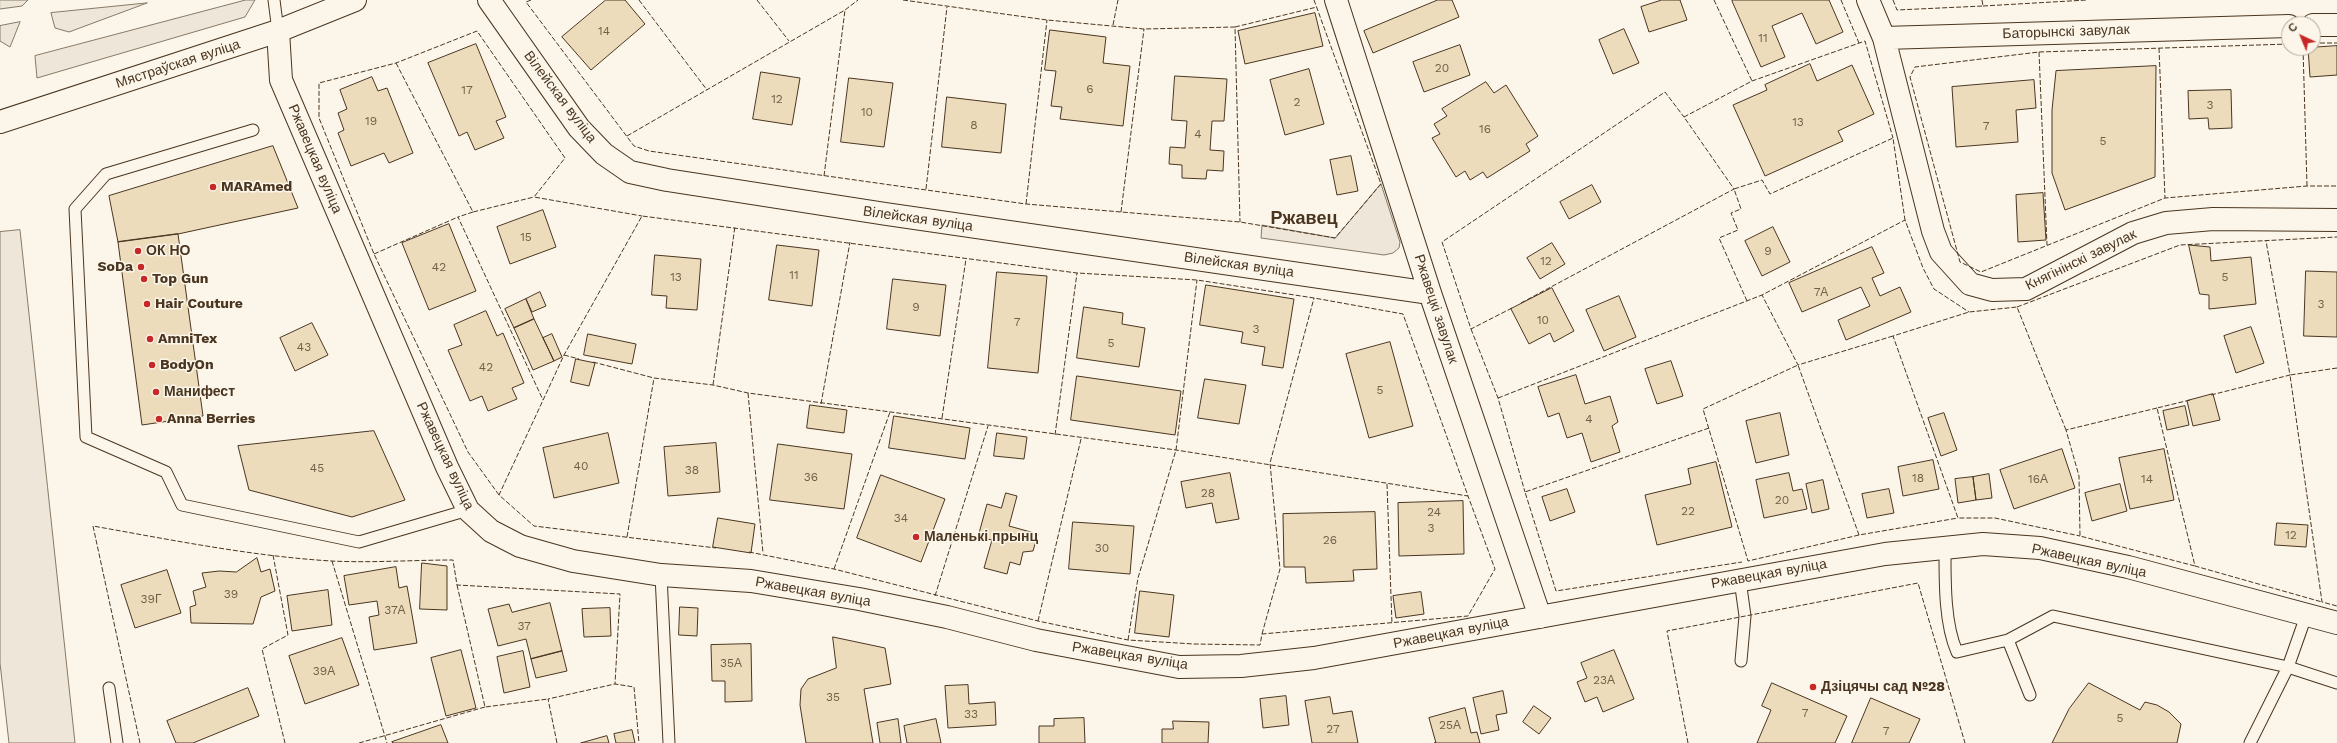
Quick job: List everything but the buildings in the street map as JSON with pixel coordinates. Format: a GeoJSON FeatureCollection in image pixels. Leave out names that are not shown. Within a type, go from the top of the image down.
{"type":"FeatureCollection","features":[{"type":"Feature","properties":{"kind":"street","name":"Мястраўская вуліца"},"geometry":{"type":"LineString","coordinates":[[0,122],[278,31],[354,0]]}},
{"type":"Feature","properties":{"kind":"street","name":"Вілейская вуліца"},"geometry":{"type":"LineString","coordinates":[[489,0],[579,128],[604,154],[630,172],[667,180],[886,214],[1430,293]]}},
{"type":"Feature","properties":{"kind":"street","name":"Ржавецкі завулак"},"geometry":{"type":"LineString","coordinates":[[1336,0],[1430,293],[1540,617]]}},
{"type":"Feature","properties":{"kind":"street"},"geometry":{"type":"LineString","coordinates":[[1868,0],[1884,38]]}},
{"type":"Feature","properties":{"kind":"street"},"geometry":{"type":"LineString","coordinates":[[2321,26],[2337,25]]}},
{"type":"Feature","properties":{"kind":"street","name":"Баторынскі завулак"},"geometry":{"type":"LineString","coordinates":[[1884,38],[2281,26]]}},
{"type":"Feature","properties":{"kind":"street","name":"Ржавецкая вуліца"},"geometry":{"type":"LineString","coordinates":[[278,31],[281,80],[447,467],[468,510],[491,531],[520,546],[544,554],[573,561],[661,575],[751,581],[859,599],[947,617],[1036,640],[1179,667],[1241,666],[1314,658],[1886,554],[1945,546],[1983,544],[2040,548],[2128,567],[2306,616],[2337,623]]}},
{"type":"Feature","properties":{"kind":"street","name":"Княгінінскі завулак"},"geometry":{"type":"LineString","coordinates":[[1884,38],[1933,231],[1941,252],[1970,284],[1992,290],[2026,289],[2133,233],[2166,223],[2213,219],[2337,220]]}},
{"type":"Feature","properties":{"kind":"lane"},"geometry":{"type":"LineString","coordinates":[[274,0],[278,31]]}},
{"type":"Feature","properties":{"kind":"lane"},"geometry":{"type":"LineString","coordinates":[[253,130],[106,174],[75,209],[86,437],[166,472],[182,504],[359,542],[468,510]]}},
{"type":"Feature","properties":{"kind":"lane"},"geometry":{"type":"LineString","coordinates":[[1945,546],[1945,571],[1951,639],[1957,652],[2008,640],[2053,616],[2288,668],[2337,683]]}},
{"type":"Feature","properties":{"kind":"lane"},"geometry":{"type":"LineString","coordinates":[[661,575],[668,743]]}},
{"type":"Feature","properties":{"kind":"lane"},"geometry":{"type":"LineString","coordinates":[[1740,580],[1745,616],[1741,661]]}},
{"type":"Feature","properties":{"kind":"lane"},"geometry":{"type":"LineString","coordinates":[[2250,743],[2288,668],[2306,616]]}},
{"type":"Feature","properties":{"kind":"lane"},"geometry":{"type":"LineString","coordinates":[[2008,640],[2030,695]]}},
{"type":"Feature","properties":{"kind":"lane"},"geometry":{"type":"LineString","coordinates":[[109,688],[117,743]]}},
{"type":"Feature","properties":{"kind":"shaded area"},"geometry":{"type":"Polygon","coordinates":[[[0,0],[28,0],[22,6],[0,9],[0,0]]]}},
{"type":"Feature","properties":{"kind":"shaded area"},"geometry":{"type":"Polygon","coordinates":[[[246,0],[255,0],[245,17],[37,78],[35,56],[246,0]]]}},
{"type":"Feature","properties":{"kind":"shaded area"},"geometry":{"type":"Polygon","coordinates":[[[147,3],[69,32],[55,28],[51,13],[147,3]]]}},
{"type":"Feature","properties":{"kind":"shaded area"},"geometry":{"type":"Polygon","coordinates":[[[20,22],[10,47],[0,41],[0,26],[20,22]]]}},
{"type":"Feature","properties":{"kind":"shaded area"},"geometry":{"type":"Polygon","coordinates":[[[1381,184],[1400,242],[1399,248],[1393,253],[1384,255],[1261,238],[1262,225],[1335,238],[1381,184]]]}},
{"type":"Feature","properties":{"kind":"shaded area"},"geometry":{"type":"Polygon","coordinates":[[[20,230],[75,743],[9,743],[0,663],[0,232],[20,230]]]}},
{"type":"Feature","properties":{"kind":"fence"},"geometry":{"type":"LineString","coordinates":[[531,0],[526,2],[634,146],[649,151],[1026,204],[1240,222],[1335,238],[1381,184],[1314,0]]}},
{"type":"Feature","properties":{"kind":"fence"},"geometry":{"type":"LineString","coordinates":[[639,0],[707,90]]}},
{"type":"Feature","properties":{"kind":"fence"},"geometry":{"type":"LineString","coordinates":[[757,0],[789,41]]}},
{"type":"Feature","properties":{"kind":"fence"},"geometry":{"type":"LineString","coordinates":[[627,136],[845,10],[858,0]]}},
{"type":"Feature","properties":{"kind":"fence"},"geometry":{"type":"LineString","coordinates":[[903,0],[1047,20],[1144,29],[1235,27],[1240,222]]}},
{"type":"Feature","properties":{"kind":"fence"},"geometry":{"type":"LineString","coordinates":[[1113,25],[1118,0]]}},
{"type":"Feature","properties":{"kind":"fence"},"geometry":{"type":"LineString","coordinates":[[1714,0],[1752,81]]}},
{"type":"Feature","properties":{"kind":"fence"},"geometry":{"type":"LineString","coordinates":[[1841,0],[1859,43]]}},
{"type":"Feature","properties":{"kind":"fence"},"geometry":{"type":"LineString","coordinates":[[1893,0],[1897,10],[1983,6],[1982,0]]}},
{"type":"Feature","properties":{"kind":"fence"},"geometry":{"type":"LineString","coordinates":[[1983,6],[2087,0]]}},
{"type":"Feature","properties":{"kind":"fence"},"geometry":{"type":"LineString","coordinates":[[926,189],[947,7]]}},
{"type":"Feature","properties":{"kind":"fence"},"geometry":{"type":"LineString","coordinates":[[1235,27],[1317,7]]}},
{"type":"Feature","properties":{"kind":"fence"},"geometry":{"type":"LineString","coordinates":[[824,176],[845,10]]}},
{"type":"Feature","properties":{"kind":"fence"},"geometry":{"type":"LineString","coordinates":[[1026,204],[1047,20]]}},
{"type":"Feature","properties":{"kind":"fence"},"geometry":{"type":"LineString","coordinates":[[1121,212],[1144,29]]}},
{"type":"Feature","properties":{"kind":"fence"},"geometry":{"type":"LineString","coordinates":[[499,495],[468,452],[374,254],[319,118],[319,83],[396,63],[477,31],[565,158],[534,197],[642,216]]}},
{"type":"Feature","properties":{"kind":"fence"},"geometry":{"type":"LineString","coordinates":[[1521,303],[1734,189],[1684,117],[1752,81],[1865,41],[1893,138]]}},
{"type":"Feature","properties":{"kind":"fence"},"geometry":{"type":"LineString","coordinates":[[2321,43],[2337,43]]}},
{"type":"Feature","properties":{"kind":"fence"},"geometry":{"type":"LineString","coordinates":[[2281,44],[2039,52],[1915,67],[1910,77],[1960,262],[1981,272],[2165,198],[2307,186],[2337,186]]}},
{"type":"Feature","properties":{"kind":"fence"},"geometry":{"type":"LineString","coordinates":[[2159,48],[2165,198]]}},
{"type":"Feature","properties":{"kind":"fence"},"geometry":{"type":"LineString","coordinates":[[2039,52],[2047,245]]}},
{"type":"Feature","properties":{"kind":"fence"},"geometry":{"type":"LineString","coordinates":[[2303,56],[2307,186]]}},
{"type":"Feature","properties":{"kind":"fence"},"geometry":{"type":"LineString","coordinates":[[396,63],[473,212],[534,197]]}},
{"type":"Feature","properties":{"kind":"fence"},"geometry":{"type":"LineString","coordinates":[[1512,308],[1471,329],[1442,242],[1665,92],[1684,117]]}},
{"type":"Feature","properties":{"kind":"fence"},"geometry":{"type":"LineString","coordinates":[[1747,301],[1719,238],[1738,230],[1731,213],[1741,209],[1734,189],[1762,180],[1770,194],[1893,138],[1905,220]]}},
{"type":"Feature","properties":{"kind":"fence"},"geometry":{"type":"LineString","coordinates":[[473,212],[458,217],[543,400]]}},
{"type":"Feature","properties":{"kind":"fence"},"geometry":{"type":"LineString","coordinates":[[593,362],[654,378],[713,385],[748,393],[1176,450],[1468,496],[1403,314],[1314,298],[1197,280],[1077,273],[642,216],[564,355],[499,495],[534,526],[716,548]]}},
{"type":"Feature","properties":{"kind":"fence"},"geometry":{"type":"LineString","coordinates":[[374,254],[458,217]]}},
{"type":"Feature","properties":{"kind":"fence"},"geometry":{"type":"LineString","coordinates":[[1893,336],[1798,365],[1762,295],[1905,220],[1923,268],[1934,289],[1969,312]]}},
{"type":"Feature","properties":{"kind":"fence"},"geometry":{"type":"LineString","coordinates":[[713,385],[735,226]]}},
{"type":"Feature","properties":{"kind":"fence"},"geometry":{"type":"LineString","coordinates":[[2017,307],[2180,245],[2337,237]]}},
{"type":"Feature","properties":{"kind":"fence"},"geometry":{"type":"LineString","coordinates":[[2211,395],[2290,375],[2266,241]]}},
{"type":"Feature","properties":{"kind":"fence"},"geometry":{"type":"LineString","coordinates":[[821,404],[850,242]]}},
{"type":"Feature","properties":{"kind":"fence"},"geometry":{"type":"LineString","coordinates":[[942,418],[966,259]]}},
{"type":"Feature","properties":{"kind":"fence"},"geometry":{"type":"LineString","coordinates":[[1055,435],[1077,273]]}},
{"type":"Feature","properties":{"kind":"fence"},"geometry":{"type":"LineString","coordinates":[[1128,640],[1138,578],[1176,450],[1197,280]]}},
{"type":"Feature","properties":{"kind":"fence"},"geometry":{"type":"LineString","coordinates":[[1498,398],[1762,295]]}},
{"type":"Feature","properties":{"kind":"fence"},"geometry":{"type":"LineString","coordinates":[[1262,634],[1280,569],[1270,463],[1314,298]]}},
{"type":"Feature","properties":{"kind":"fence"},"geometry":{"type":"LineString","coordinates":[[2066,430],[2017,307],[1969,312],[1893,336],[1958,518],[1995,518],[2080,536]]}},
{"type":"Feature","properties":{"kind":"fence"},"geometry":{"type":"LineString","coordinates":[[1471,329],[1498,398],[1525,492]]}},
{"type":"Feature","properties":{"kind":"fence"},"geometry":{"type":"LineString","coordinates":[[564,355],[579,359]]}},
{"type":"Feature","properties":{"kind":"fence"},"geometry":{"type":"LineString","coordinates":[[1859,535],[1748,561],[1703,409],[1798,365],[1859,535],[1958,518]]}},
{"type":"Feature","properties":{"kind":"fence"},"geometry":{"type":"LineString","coordinates":[[2337,368],[2290,375],[2322,602],[2337,606]]}},
{"type":"Feature","properties":{"kind":"fence"},"geometry":{"type":"LineString","coordinates":[[627,537],[654,378]]}},
{"type":"Feature","properties":{"kind":"fence"},"geometry":{"type":"LineString","coordinates":[[748,393],[763,553]]}},
{"type":"Feature","properties":{"kind":"fence"},"geometry":{"type":"LineString","coordinates":[[2190,400],[2157,408],[2195,566],[2322,602]]}},
{"type":"Feature","properties":{"kind":"fence"},"geometry":{"type":"LineString","coordinates":[[2157,408],[2066,430],[2079,476],[2080,536],[2195,566]]}},
{"type":"Feature","properties":{"kind":"fence"},"geometry":{"type":"LineString","coordinates":[[834,569],[890,412]]}},
{"type":"Feature","properties":{"kind":"fence"},"geometry":{"type":"LineString","coordinates":[[935,596],[988,426]]}},
{"type":"Feature","properties":{"kind":"fence"},"geometry":{"type":"LineString","coordinates":[[1709,428],[1525,492],[1556,591],[1742,562]]}},
{"type":"Feature","properties":{"kind":"fence"},"geometry":{"type":"LineString","coordinates":[[1038,621],[1081,439]]}},
{"type":"Feature","properties":{"kind":"fence"},"geometry":{"type":"LineString","coordinates":[[1387,484],[1392,624]]}},
{"type":"Feature","properties":{"kind":"fence"},"geometry":{"type":"LineString","coordinates":[[749,552],[834,569],[1038,621],[1128,640],[1194,644],[1260,645],[1262,634],[1468,616],[1495,569],[1468,496]]}},
{"type":"Feature","properties":{"kind":"fence"},"geometry":{"type":"LineString","coordinates":[[140,743],[93,526],[212,547],[301,559],[362,562],[453,560],[457,585],[620,594],[615,684]]}},
{"type":"Feature","properties":{"kind":"fence"},"geometry":{"type":"LineString","coordinates":[[273,555],[288,635],[262,649],[285,743]]}},
{"type":"Feature","properties":{"kind":"fence"},"geometry":{"type":"LineString","coordinates":[[332,561],[387,743]]}},
{"type":"Feature","properties":{"kind":"fence"},"geometry":{"type":"LineString","coordinates":[[1688,743],[1667,631],[1918,583],[1965,743]]}},
{"type":"Feature","properties":{"kind":"fence"},"geometry":{"type":"LineString","coordinates":[[457,585],[485,707],[548,699]]}},
{"type":"Feature","properties":{"kind":"fence"},"geometry":{"type":"LineString","coordinates":[[557,743],[548,699],[615,684],[634,687],[639,743]]}},
{"type":"Feature","properties":{"kind":"fence"},"geometry":{"type":"LineString","coordinates":[[359,743],[485,707]]}},
{"type":"Feature","properties":{"kind":"place","name":"MARAmed"},"geometry":{"type":"Point","coordinates":[213,187]}},
{"type":"Feature","properties":{"kind":"place","name":"ОК НО"},"geometry":{"type":"Point","coordinates":[138,251]}},
{"type":"Feature","properties":{"kind":"place","name":"SoDa"},"geometry":{"type":"Point","coordinates":[141,267]}},
{"type":"Feature","properties":{"kind":"place","name":"Top Gun"},"geometry":{"type":"Point","coordinates":[144,279]}},
{"type":"Feature","properties":{"kind":"place","name":"Hair Couture"},"geometry":{"type":"Point","coordinates":[147,304]}},
{"type":"Feature","properties":{"kind":"place","name":"AmniTex"},"geometry":{"type":"Point","coordinates":[150,339]}},
{"type":"Feature","properties":{"kind":"place","name":"BodyOn"},"geometry":{"type":"Point","coordinates":[152,365]}},
{"type":"Feature","properties":{"kind":"place","name":"Манифест"},"geometry":{"type":"Point","coordinates":[156,392]}},
{"type":"Feature","properties":{"kind":"place","name":"Anna Berries"},"geometry":{"type":"Point","coordinates":[159,419]}},
{"type":"Feature","properties":{"kind":"place","name":"Маленькі прынц"},"geometry":{"type":"Point","coordinates":[916,537]}},
{"type":"Feature","properties":{"kind":"place","name":"Дзіцячы сад №28"},"geometry":{"type":"Point","coordinates":[1813,687]}},
{"type":"Feature","properties":{"kind":"district","name":"Ржавец"},"geometry":{"type":"Point","coordinates":[1304,219]}}]}
